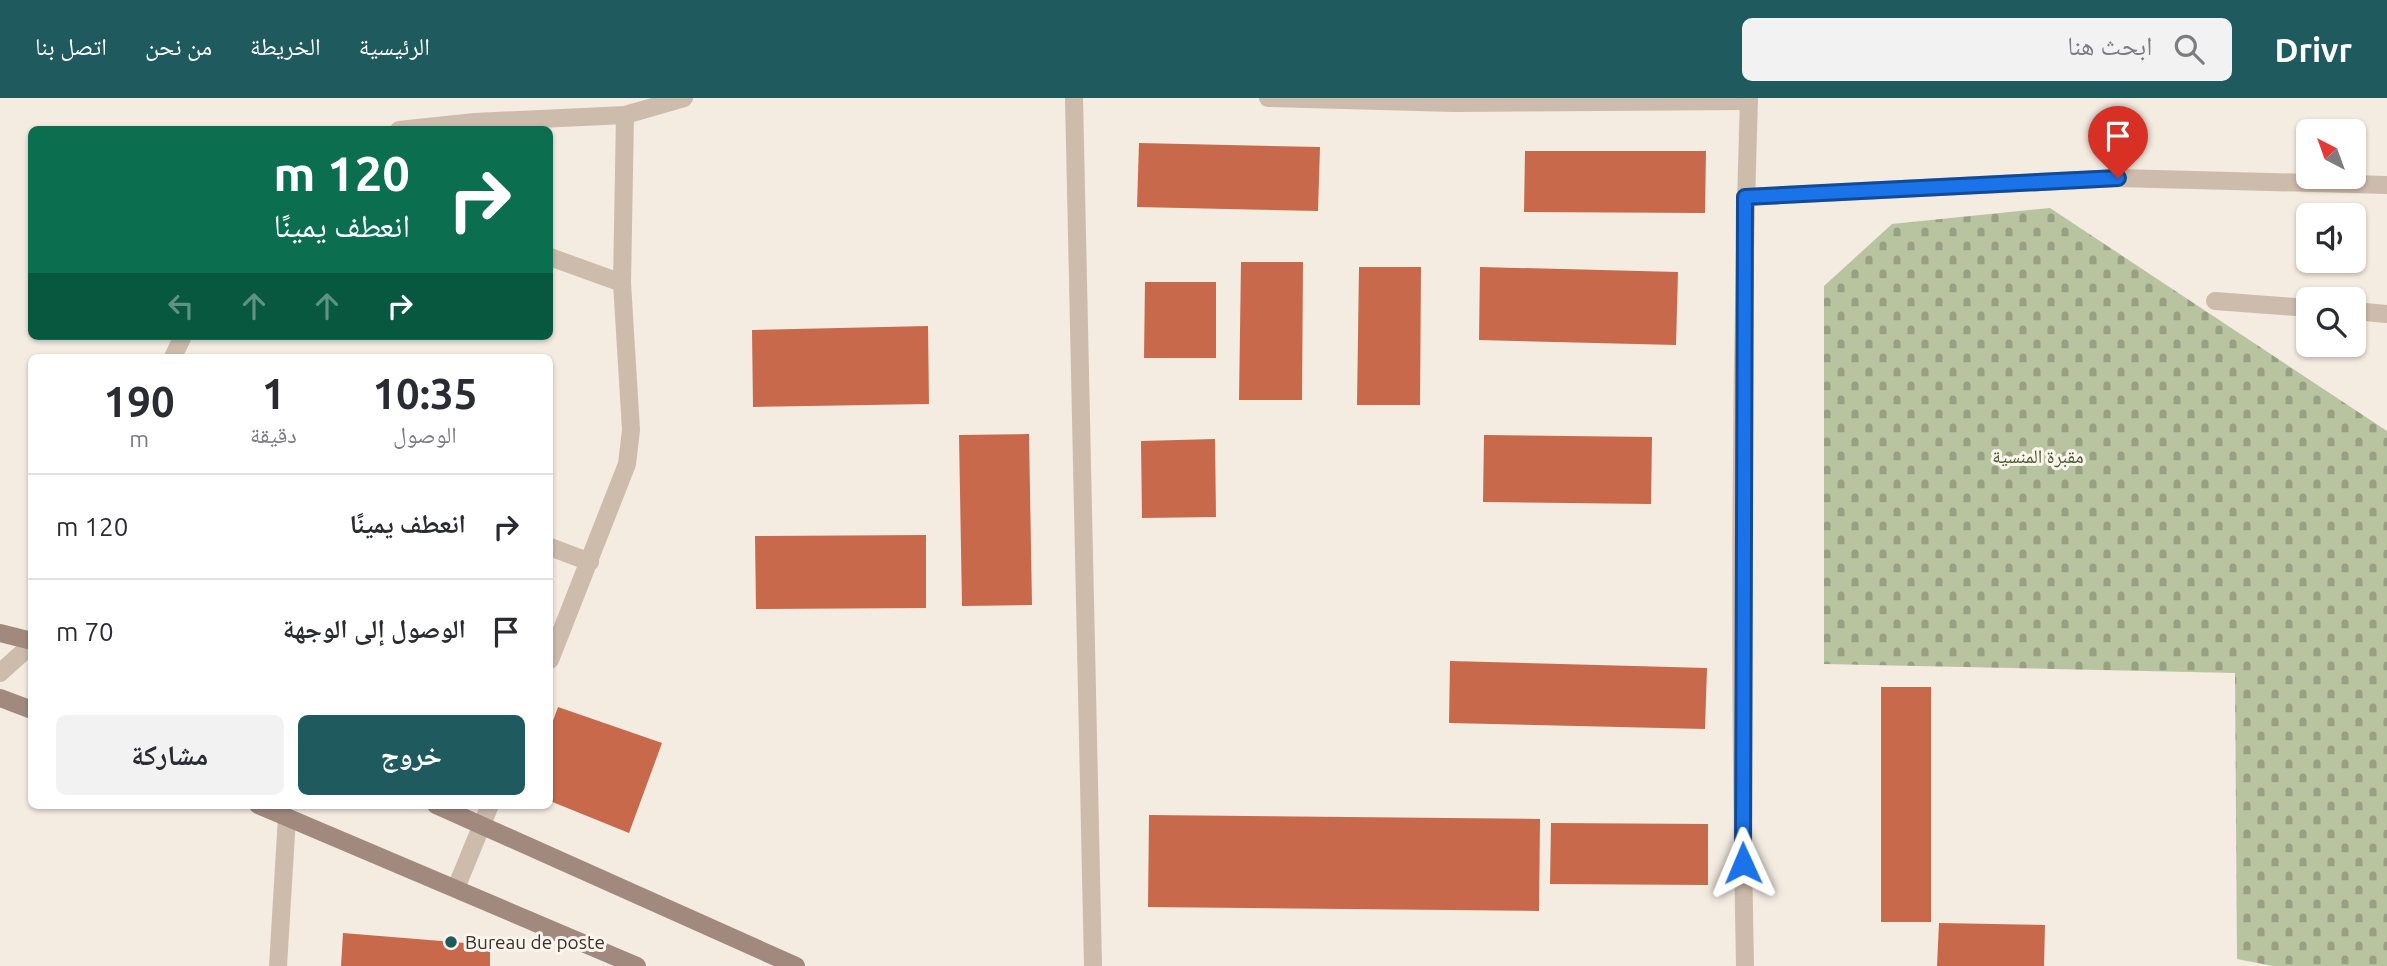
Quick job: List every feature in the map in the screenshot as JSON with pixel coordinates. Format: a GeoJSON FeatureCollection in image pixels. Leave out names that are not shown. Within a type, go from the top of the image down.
{"type":"FeatureCollection","features":[{"type":"Feature","properties":{"kind":"main road"},"geometry":{"type":"LineString","coordinates":[[0,633],[28,641]]}},
{"type":"Feature","properties":{"kind":"main road"},"geometry":{"type":"LineString","coordinates":[[0,698],[28,708]]}},
{"type":"Feature","properties":{"kind":"main road"},"geometry":{"type":"LineString","coordinates":[[268,809],[637,966]]}},
{"type":"Feature","properties":{"kind":"main road"},"geometry":{"type":"LineString","coordinates":[[446,809],[796,966]]}},
{"type":"Feature","properties":{"kind":"street"},"geometry":{"type":"LineString","coordinates":[[437,126],[625,115],[684,98]]}},
{"type":"Feature","properties":{"kind":"street"},"geometry":{"type":"LineString","coordinates":[[1074,98],[1093,966]]}},
{"type":"Feature","properties":{"kind":"street"},"geometry":{"type":"LineString","coordinates":[[1268,98],[1454,103],[1748,99],[1741,786],[1745,966]]}},
{"type":"Feature","properties":{"kind":"street"},"geometry":{"type":"LineString","coordinates":[[553,653],[627,464],[631,430],[622,283],[625,115]]}},
{"type":"Feature","properties":{"kind":"street"},"geometry":{"type":"LineString","coordinates":[[1745,197],[2118,178],[2387,185]]}},
{"type":"Feature","properties":{"kind":"street"},"geometry":{"type":"LineString","coordinates":[[553,258],[622,283]]}},
{"type":"Feature","properties":{"kind":"street"},"geometry":{"type":"LineString","coordinates":[[2216,301],[2296,307]]}},
{"type":"Feature","properties":{"kind":"street"},"geometry":{"type":"LineString","coordinates":[[2366,312],[2387,314]]}},
{"type":"Feature","properties":{"kind":"street"},"geometry":{"type":"LineString","coordinates":[[553,548],[590,562]]}},
{"type":"Feature","properties":{"kind":"street"},"geometry":{"type":"LineString","coordinates":[[0,673],[28,646]]}},
{"type":"Feature","properties":{"kind":"street"},"geometry":{"type":"LineString","coordinates":[[456,888],[488,809]]}},
{"type":"Feature","properties":{"kind":"street"},"geometry":{"type":"LineString","coordinates":[[278,966],[287,817]]}},
{"type":"Feature","properties":{"kind":"green space","name":"مقبرة المنسية"},"geometry":{"type":"Polygon","coordinates":[[[2050,208],[2387,431],[2387,966],[2273,966],[2237,959],[2235,673],[1824,664],[1824,286],[1892,224],[2050,208]]]}},
{"type":"Feature","properties":{"kind":"building"},"geometry":{"type":"Polygon","coordinates":[[[1139,143],[1320,147],[1318,211],[1137,207],[1139,143]]]}},
{"type":"Feature","properties":{"kind":"building"},"geometry":{"type":"Polygon","coordinates":[[[1525,151],[1706,151],[1705,213],[1524,212],[1525,151]]]}},
{"type":"Feature","properties":{"kind":"building"},"geometry":{"type":"Polygon","coordinates":[[[1241,262],[1303,262],[1302,400],[1239,400],[1241,262]]]}},
{"type":"Feature","properties":{"kind":"building"},"geometry":{"type":"Polygon","coordinates":[[[1359,267],[1421,267],[1420,405],[1357,405],[1359,267]]]}},
{"type":"Feature","properties":{"kind":"building"},"geometry":{"type":"Polygon","coordinates":[[[1480,267],[1678,272],[1676,345],[1479,340],[1480,267]]]}},
{"type":"Feature","properties":{"kind":"building"},"geometry":{"type":"Polygon","coordinates":[[[1145,282],[1216,282],[1216,358],[1144,358],[1145,282]]]}},
{"type":"Feature","properties":{"kind":"building"},"geometry":{"type":"Polygon","coordinates":[[[928,326],[929,404],[753,407],[752,330],[928,326]]]}},
{"type":"Feature","properties":{"kind":"building"},"geometry":{"type":"Polygon","coordinates":[[[1029,434],[1032,605],[962,606],[959,435],[1029,434]]]}},
{"type":"Feature","properties":{"kind":"building"},"geometry":{"type":"Polygon","coordinates":[[[1484,435],[1652,437],[1651,504],[1483,502],[1484,435]]]}},
{"type":"Feature","properties":{"kind":"building"},"geometry":{"type":"Polygon","coordinates":[[[1215,439],[1216,517],[1142,518],[1141,441],[1215,439]]]}},
{"type":"Feature","properties":{"kind":"building"},"geometry":{"type":"Polygon","coordinates":[[[926,535],[926,608],[756,609],[755,536],[926,535]]]}},
{"type":"Feature","properties":{"kind":"building"},"geometry":{"type":"Polygon","coordinates":[[[1450,661],[1707,668],[1705,729],[1449,723],[1450,661]]]}},
{"type":"Feature","properties":{"kind":"building"},"geometry":{"type":"Polygon","coordinates":[[[1881,687],[1931,687],[1931,922],[1881,922],[1881,687]]]}},
{"type":"Feature","properties":{"kind":"building"},"geometry":{"type":"Polygon","coordinates":[[[558,707],[662,743],[629,833],[553,802],[553,721],[558,707]]]}},
{"type":"Feature","properties":{"kind":"building"},"geometry":{"type":"Polygon","coordinates":[[[1149,815],[1540,819],[1539,911],[1148,907],[1149,815]]]}},
{"type":"Feature","properties":{"kind":"building"},"geometry":{"type":"Polygon","coordinates":[[[1551,823],[1708,824],[1708,885],[1550,884],[1551,823]]]}},
{"type":"Feature","properties":{"kind":"building"},"geometry":{"type":"Polygon","coordinates":[[[1939,923],[2045,925],[2044,966],[1937,966],[1939,923]]]}},
{"type":"Feature","properties":{"kind":"building"},"geometry":{"type":"Polygon","coordinates":[[[343,933],[490,945],[490,966],[341,966],[343,933]]]}},
{"type":"Feature","properties":{"kind":"place","name":"Bureau de poste"},"geometry":{"type":"Point","coordinates":[451,942]}},
{"type":"Feature","properties":{"kind":"route"},"geometry":{"type":"LineString","coordinates":[[1743,863],[1741,786],[1745,197],[2118,178]]}}]}
